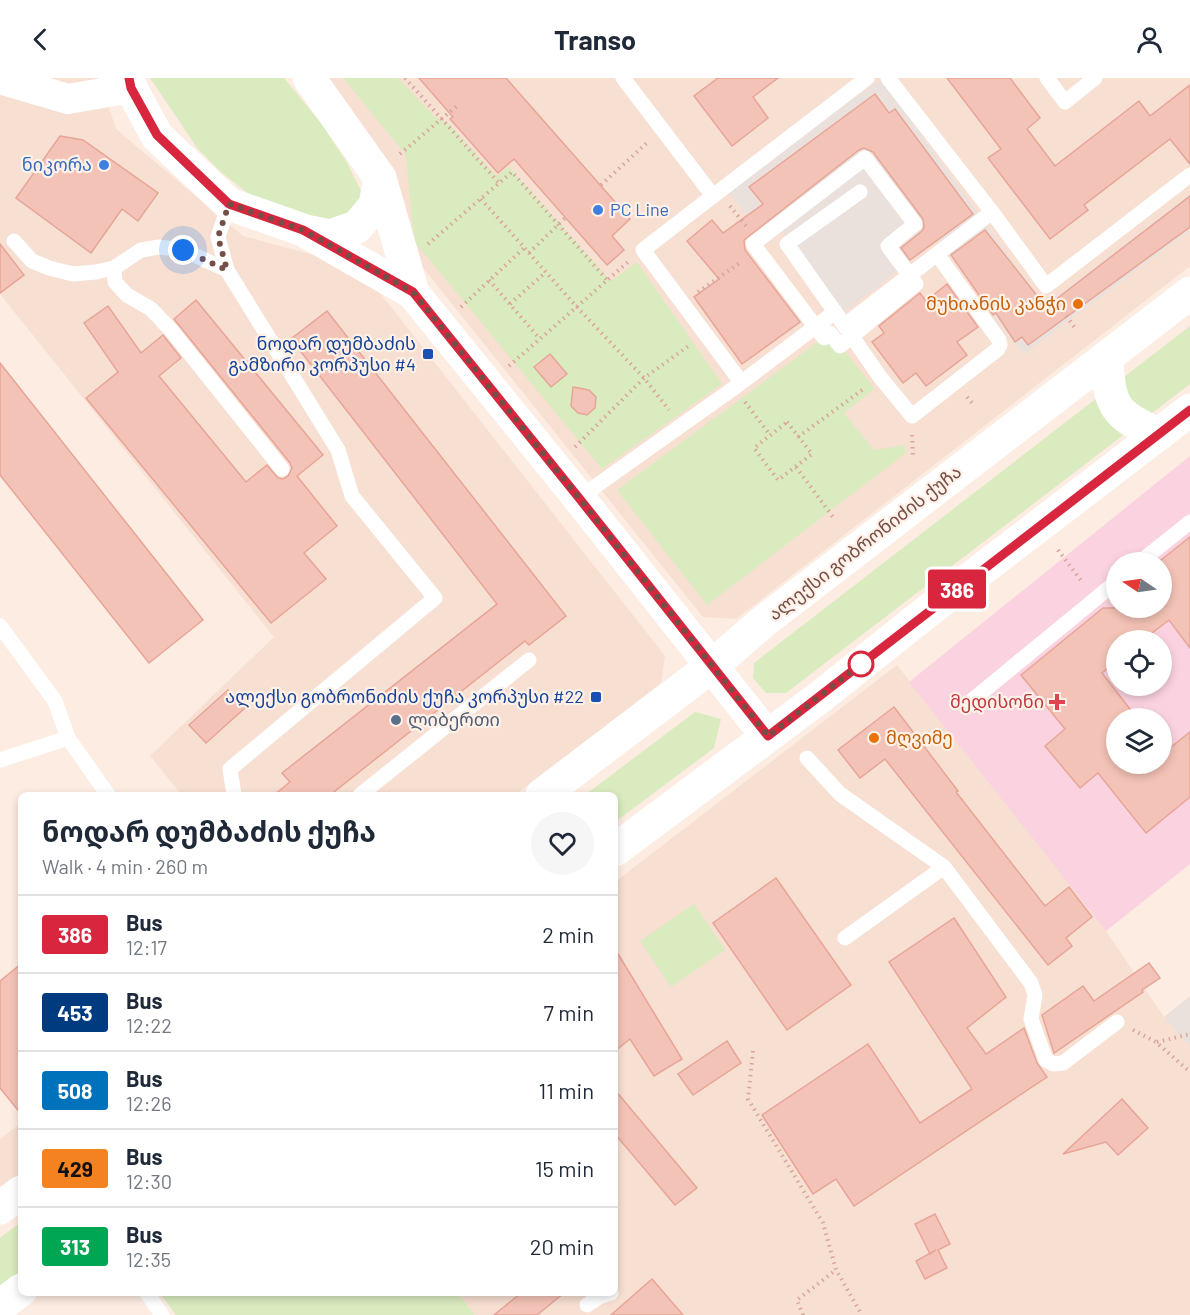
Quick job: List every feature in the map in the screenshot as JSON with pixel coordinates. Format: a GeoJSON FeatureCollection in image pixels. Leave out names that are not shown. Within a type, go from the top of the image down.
{"type":"FeatureCollection","features":[{"type":"Feature","properties":{"kind":"main road"},"geometry":{"type":"LineString","coordinates":[[309,78],[390,166],[413,292]]}},
{"type":"Feature","properties":{"kind":"main road"},"geometry":{"type":"LineString","coordinates":[[130,83],[157,135],[229,204],[303,230],[330,236],[357,227],[375,205],[390,166]]}},
{"type":"Feature","properties":{"kind":"main road"},"geometry":{"type":"LineString","coordinates":[[303,230],[413,292],[768,736]]}},
{"type":"Feature","properties":{"kind":"main road","name":"ალექსი გობრონიძის ქუჩა"},"geometry":{"type":"LineString","coordinates":[[546,792],[712,666],[763,622],[1190,292]]}},
{"type":"Feature","properties":{"kind":"main road"},"geometry":{"type":"LineString","coordinates":[[1107,358],[1111,400],[1123,415],[1138,426],[1159,434]]}},
{"type":"Feature","properties":{"kind":"main road"},"geometry":{"type":"LineString","coordinates":[[618,848],[768,736],[1190,410]]}},
{"type":"Feature","properties":{"kind":"main road"},"geometry":{"type":"LineString","coordinates":[[0,1208],[18,1194]]}},
{"type":"Feature","properties":{"kind":"main road"},"geometry":{"type":"LineString","coordinates":[[0,1306],[18,1292]]}},
{"type":"Feature","properties":{"kind":"street"},"geometry":{"type":"LineString","coordinates":[[0,79],[68,99],[130,83]]}},
{"type":"Feature","properties":{"kind":"lane"},"geometry":{"type":"LineString","coordinates":[[737,385],[705,334],[643,250],[867,78]]}},
{"type":"Feature","properties":{"kind":"lane"},"geometry":{"type":"LineString","coordinates":[[888,78],[1046,286],[1190,175]]}},
{"type":"Feature","properties":{"kind":"lane"},"geometry":{"type":"LineString","coordinates":[[1047,78],[1065,102],[1095,78]]}},
{"type":"Feature","properties":{"kind":"lane"},"geometry":{"type":"LineString","coordinates":[[631,81],[662,129],[716,193]]}},
{"type":"Feature","properties":{"kind":"lane"},"geometry":{"type":"LineString","coordinates":[[909,275],[888,246],[915,224],[865,158],[758,245],[824,338],[830,333],[840,346],[849,330],[909,275],[992,212]]}},
{"type":"Feature","properties":{"kind":"lane"},"geometry":{"type":"LineString","coordinates":[[860,192],[787,244],[880,377],[912,416],[998,349],[1000,345],[999,340],[937,254]]}},
{"type":"Feature","properties":{"kind":"lane"},"geometry":{"type":"LineString","coordinates":[[229,204],[218,237],[227,270],[338,450],[352,495],[435,598],[230,769],[234,792]]}},
{"type":"Feature","properties":{"kind":"lane"},"geometry":{"type":"LineString","coordinates":[[14,241],[33,261],[73,274],[114,268],[141,250],[159,247],[183,250],[227,270]]}},
{"type":"Feature","properties":{"kind":"lane"},"geometry":{"type":"LineString","coordinates":[[114,268],[115,282],[127,295],[151,309],[171,330],[282,469]]}},
{"type":"Feature","properties":{"kind":"lane"},"geometry":{"type":"LineString","coordinates":[[579,498],[835,312]]}},
{"type":"Feature","properties":{"kind":"lane"},"geometry":{"type":"LineString","coordinates":[[1152,552],[1190,522]]}},
{"type":"Feature","properties":{"kind":"lane"},"geometry":{"type":"LineString","coordinates":[[970,702],[1106,590]]}},
{"type":"Feature","properties":{"kind":"lane"},"geometry":{"type":"LineString","coordinates":[[0,626],[55,700],[68,738],[106,792]]}},
{"type":"Feature","properties":{"kind":"lane"},"geometry":{"type":"LineString","coordinates":[[364,792],[529,660]]}},
{"type":"Feature","properties":{"kind":"lane"},"geometry":{"type":"LineString","coordinates":[[0,760],[68,738]]}},
{"type":"Feature","properties":{"kind":"lane"},"geometry":{"type":"LineString","coordinates":[[807,758],[840,794],[944,867],[1032,983],[1035,995],[1032,1019],[1046,1060],[1054,1064],[1063,1063],[1117,1022]]}},
{"type":"Feature","properties":{"kind":"lane"},"geometry":{"type":"LineString","coordinates":[[845,938],[944,867]]}},
{"type":"Feature","properties":{"kind":"lane"},"geometry":{"type":"LineString","coordinates":[[149,1296],[162,1315]]}},
{"type":"Feature","properties":{"kind":"lane"},"geometry":{"type":"LineString","coordinates":[[587,1305],[603,1296]]}},
{"type":"Feature","properties":{"kind":"path"},"geometry":{"type":"LineString","coordinates":[[405,78],[499,183]]}},
{"type":"Feature","properties":{"kind":"path"},"geometry":{"type":"LineString","coordinates":[[390,166],[458,105]]}},
{"type":"Feature","properties":{"kind":"path"},"geometry":{"type":"LineString","coordinates":[[601,185],[662,129]]}},
{"type":"Feature","properties":{"kind":"path"},"geometry":{"type":"LineString","coordinates":[[424,247],[512,172],[607,280]]}},
{"type":"Feature","properties":{"kind":"path"},"geometry":{"type":"LineString","coordinates":[[682,304],[758,245],[716,193]]}},
{"type":"Feature","properties":{"kind":"path"},"geometry":{"type":"LineString","coordinates":[[481,199],[576,306],[644,378],[681,424]]}},
{"type":"Feature","properties":{"kind":"path"},"geometry":{"type":"LineString","coordinates":[[529,253],[566,217]]}},
{"type":"Feature","properties":{"kind":"path"},"geometry":{"type":"LineString","coordinates":[[460,308],[524,248]]}},
{"type":"Feature","properties":{"kind":"path"},"geometry":{"type":"LineString","coordinates":[[508,366],[643,250]]}},
{"type":"Feature","properties":{"kind":"path"},"geometry":{"type":"LineString","coordinates":[[510,304],[546,272]]}},
{"type":"Feature","properties":{"kind":"path"},"geometry":{"type":"LineString","coordinates":[[489,280],[540,339]]}},
{"type":"Feature","properties":{"kind":"path"},"geometry":{"type":"LineString","coordinates":[[1046,286],[1075,328]]}},
{"type":"Feature","properties":{"kind":"path"},"geometry":{"type":"LineString","coordinates":[[574,448],[644,378],[705,334]]}},
{"type":"Feature","properties":{"kind":"path"},"geometry":{"type":"LineString","coordinates":[[798,437],[880,377]]}},
{"type":"Feature","properties":{"kind":"path"},"geometry":{"type":"LineString","coordinates":[[737,385],[770,435]]}},
{"type":"Feature","properties":{"kind":"path"},"geometry":{"type":"LineString","coordinates":[[968,398],[975,406]]}},
{"type":"Feature","properties":{"kind":"path"},"geometry":{"type":"LineString","coordinates":[[787,422],[812,454],[778,480],[754,448],[770,435],[787,422]]}},
{"type":"Feature","properties":{"kind":"path"},"geometry":{"type":"LineString","coordinates":[[795,467],[833,517]]}},
{"type":"Feature","properties":{"kind":"path"},"geometry":{"type":"LineString","coordinates":[[1058,550],[1089,591]]}},
{"type":"Feature","properties":{"kind":"path"},"geometry":{"type":"LineString","coordinates":[[1190,1034],[1156,1042],[1190,1072]]}},
{"type":"Feature","properties":{"kind":"path"},"geometry":{"type":"LineString","coordinates":[[753,1051],[748,1099],[823,1223],[836,1270],[862,1315]]}},
{"type":"Feature","properties":{"kind":"path"},"geometry":{"type":"LineString","coordinates":[[803,1315],[797,1300],[836,1270]]}},
{"type":"Feature","properties":{"kind":"shaded area"},"geometry":{"type":"Polygon","coordinates":[[[0,78],[99,78],[116,129],[243,236],[348,264],[369,279],[665,656],[661,683],[519,792],[180,792],[150,756],[274,637],[0,294],[0,78]]]}},
{"type":"Feature","properties":{"kind":"shaded area"},"geometry":{"type":"Polygon","coordinates":[[[324,78],[1190,78],[1190,194],[1045,307],[881,79],[777,223],[938,239],[1023,354],[1190,230],[1190,266],[736,619],[703,617],[400,239],[324,78]]]}},
{"type":"Feature","properties":{"kind":"shaded area"},"geometry":{"type":"Polygon","coordinates":[[[881,79],[1045,306],[1190,194],[1190,230],[1023,355],[938,239],[843,313],[777,224],[761,235],[728,190],[881,79]]]}},
{"type":"Feature","properties":{"kind":"shaded area","name":"მედისონი"},"geometry":{"type":"Polygon","coordinates":[[[1190,456],[1190,864],[1106,931],[909,682],[1190,456]]]}},
{"type":"Feature","properties":{"kind":"shaded area"},"geometry":{"type":"Polygon","coordinates":[[[897,665],[1106,931],[1164,1017],[1190,1046],[1190,1315],[475,1315],[460,1296],[618,1296],[618,880],[897,665]]]}},
{"type":"Feature","properties":{"kind":"shaded area"},"geometry":{"type":"Polygon","coordinates":[[[1190,996],[1190,1046],[1164,1017],[1190,996]]]}},
{"type":"Feature","properties":{"kind":"shaded area"},"geometry":{"type":"Polygon","coordinates":[[[18,1125],[18,1175],[0,1189],[0,1139],[18,1125]]]}},
{"type":"Feature","properties":{"kind":"green space"},"geometry":{"type":"Polygon","coordinates":[[[150,78],[284,78],[321,123],[346,161],[362,193],[359,208],[341,221],[306,215],[254,198],[222,173],[198,149],[150,78]]]}},
{"type":"Feature","properties":{"kind":"green space"},"geometry":{"type":"Polygon","coordinates":[[[343,78],[398,78],[435,117],[448,123],[496,176],[509,167],[611,281],[637,262],[722,384],[602,469],[414,241],[406,155],[343,78]]]}},
{"type":"Feature","properties":{"kind":"green space"},"geometry":{"type":"Polygon","coordinates":[[[1190,326],[1190,384],[786,693],[766,693],[753,678],[754,663],[1190,326]]]}},
{"type":"Feature","properties":{"kind":"green space"},"geometry":{"type":"Polygon","coordinates":[[[830,333],[875,389],[844,413],[874,450],[905,445],[906,453],[707,605],[617,490],[830,333]]]}},
{"type":"Feature","properties":{"kind":"green space"},"geometry":{"type":"Polygon","coordinates":[[[695,712],[721,719],[714,748],[618,820],[618,792],[589,792],[695,712]]]}},
{"type":"Feature","properties":{"kind":"green space"},"geometry":{"type":"Polygon","coordinates":[[[694,904],[725,950],[671,987],[640,941],[694,904]]]}},
{"type":"Feature","properties":{"kind":"green space"},"geometry":{"type":"Polygon","coordinates":[[[18,1224],[18,1274],[0,1288],[0,1238],[18,1224]]]}},
{"type":"Feature","properties":{"kind":"green space"},"geometry":{"type":"Polygon","coordinates":[[[162,1296],[460,1296],[475,1315],[176,1315],[162,1296]]]}},
{"type":"Feature","properties":{"kind":"building"},"geometry":{"type":"Polygon","coordinates":[[[419,78],[506,78],[630,219],[612,236],[624,250],[607,265],[514,159],[498,173],[450,119],[453,117],[419,78]]]}},
{"type":"Feature","properties":{"kind":"building"},"geometry":{"type":"Polygon","coordinates":[[[718,78],[778,78],[753,97],[768,118],[732,146],[694,96],[718,78]]]}},
{"type":"Feature","properties":{"kind":"building"},"geometry":{"type":"Polygon","coordinates":[[[947,78],[1010,78],[1040,118],[1027,129],[1055,166],[1139,101],[1150,116],[1190,85],[1190,164],[1170,139],[1084,205],[1088,210],[1050,239],[988,158],[1001,149],[947,78]]]}},
{"type":"Feature","properties":{"kind":"building"},"geometry":{"type":"Polygon","coordinates":[[[875,94],[889,113],[895,109],[973,214],[910,260],[901,248],[922,231],[923,219],[873,152],[864,148],[859,150],[744,240],[745,250],[800,322],[742,364],[694,297],[719,279],[687,241],[712,220],[723,233],[763,204],[749,187],[875,94]]]}},
{"type":"Feature","properties":{"kind":"building"},"geometry":{"type":"Polygon","coordinates":[[[60,136],[83,140],[158,193],[138,221],[122,209],[91,253],[16,198],[60,136]]]}},
{"type":"Feature","properties":{"kind":"building"},"geometry":{"type":"Polygon","coordinates":[[[1190,196],[1190,227],[1028,345],[1022,337],[1015,342],[996,313],[993,315],[951,255],[985,230],[1046,307],[1190,196]]]}},
{"type":"Feature","properties":{"kind":"building"},"geometry":{"type":"Polygon","coordinates":[[[0,244],[24,275],[0,293],[0,244]]]}},
{"type":"Feature","properties":{"kind":"building"},"geometry":{"type":"Polygon","coordinates":[[[947,284],[978,327],[957,342],[967,355],[926,386],[916,373],[903,383],[872,342],[884,333],[879,326],[920,293],[926,301],[947,284]]]}},
{"type":"Feature","properties":{"kind":"building"},"geometry":{"type":"Polygon","coordinates":[[[196,300],[323,455],[297,476],[337,526],[304,553],[326,579],[271,623],[86,398],[118,372],[84,323],[108,306],[141,353],[163,335],[181,358],[159,376],[246,482],[267,465],[278,478],[283,479],[288,476],[292,468],[290,463],[174,319],[196,300]]]}},
{"type":"Feature","properties":{"kind":"building"},"geometry":{"type":"Polygon","coordinates":[[[327,311],[566,616],[529,645],[525,641],[334,792],[278,792],[290,782],[282,773],[497,604],[291,339],[327,311]]]}},
{"type":"Feature","properties":{"kind":"building"},"geometry":{"type":"Polygon","coordinates":[[[550,354],[567,374],[551,387],[534,367],[550,354]]]}},
{"type":"Feature","properties":{"kind":"building"},"geometry":{"type":"Polygon","coordinates":[[[0,363],[203,620],[149,663],[0,475],[0,363]]]}},
{"type":"Feature","properties":{"kind":"building"},"geometry":{"type":"Polygon","coordinates":[[[573,387],[589,390],[596,397],[595,408],[587,415],[578,413],[571,406],[573,387]]]}},
{"type":"Feature","properties":{"kind":"building"},"geometry":{"type":"Polygon","coordinates":[[[1190,537],[1190,648],[1169,620],[1156,630],[1106,630],[1106,670],[1102,673],[1106,678],[1106,696],[1120,696],[1129,708],[1106,708],[1106,774],[1172,774],[1172,746],[1190,732],[1190,797],[1146,833],[1098,773],[1080,788],[1045,746],[1065,729],[1021,675],[1103,608],[1106,608],[1106,618],[1172,618],[1171,552],[1190,537]]]}},
{"type":"Feature","properties":{"kind":"building"},"geometry":{"type":"Polygon","coordinates":[[[228,690],[245,708],[206,743],[189,725],[228,690]]]}},
{"type":"Feature","properties":{"kind":"building"},"geometry":{"type":"Polygon","coordinates":[[[894,707],[958,791],[956,792],[1045,906],[1069,887],[1092,917],[1066,938],[1072,946],[1048,965],[885,759],[860,778],[838,750],[894,707]]]}},
{"type":"Feature","properties":{"kind":"building"},"geometry":{"type":"Polygon","coordinates":[[[776,878],[851,985],[787,1030],[713,923],[776,878]]]}},
{"type":"Feature","properties":{"kind":"building"},"geometry":{"type":"Polygon","coordinates":[[[954,918],[1006,997],[967,1028],[986,1054],[1024,1028],[1037,1063],[1047,1077],[854,1206],[836,1179],[813,1194],[762,1115],[868,1044],[920,1123],[972,1089],[889,962],[954,918]]]}},
{"type":"Feature","properties":{"kind":"building"},"geometry":{"type":"Polygon","coordinates":[[[618,954],[682,1059],[654,1076],[630,1039],[618,1049],[618,954]]]}},
{"type":"Feature","properties":{"kind":"building"},"geometry":{"type":"Polygon","coordinates":[[[1149,963],[1160,978],[1054,1053],[1042,1015],[1083,986],[1094,1001],[1149,963]]]}},
{"type":"Feature","properties":{"kind":"building"},"geometry":{"type":"Polygon","coordinates":[[[18,966],[18,1110],[0,1088],[0,981],[18,966]]]}},
{"type":"Feature","properties":{"kind":"building"},"geometry":{"type":"Polygon","coordinates":[[[727,1041],[741,1063],[693,1095],[678,1074],[727,1041]]]}},
{"type":"Feature","properties":{"kind":"building"},"geometry":{"type":"Polygon","coordinates":[[[618,1094],[697,1188],[675,1205],[618,1138],[618,1094]]]}},
{"type":"Feature","properties":{"kind":"building"},"geometry":{"type":"Polygon","coordinates":[[[1122,1099],[1148,1128],[1118,1155],[1106,1142],[1063,1154],[1122,1099]]]}},
{"type":"Feature","properties":{"kind":"building"},"geometry":{"type":"Polygon","coordinates":[[[935,1214],[950,1244],[938,1250],[947,1268],[925,1279],[916,1261],[930,1253],[915,1224],[935,1214]]]}},
{"type":"Feature","properties":{"kind":"building"},"geometry":{"type":"Polygon","coordinates":[[[652,1279],[683,1315],[611,1315],[652,1279]]]}},
{"type":"Feature","properties":{"kind":"building"},"geometry":{"type":"Polygon","coordinates":[[[517,1296],[560,1296],[537,1315],[494,1315],[517,1296]]]}},
{"type":"Feature","properties":{"kind":"bus line","name":"386"},"geometry":{"type":"LineString","coordinates":[[129,78],[131,88],[157,135],[229,204],[303,230],[413,292],[768,736],[1190,410]]}},
{"type":"Feature","properties":{"kind":"place","name":"ნიკორა"},"geometry":{"type":"Point","coordinates":[104,165]}},
{"type":"Feature","properties":{"kind":"place","name":"PC Line"},"geometry":{"type":"Point","coordinates":[598,210]}},
{"type":"Feature","properties":{"kind":"place","name":"მუხიანის კანჭი"},"geometry":{"type":"Point","coordinates":[1078,304]}},
{"type":"Feature","properties":{"kind":"place","name":"ნოდარ დუმბაძის გამზირი კორპუსი #4"},"geometry":{"type":"Point","coordinates":[428,354]}},
{"type":"Feature","properties":{"kind":"place","name":"ალექსი გობრონიძის ქუჩა კორპუსი #22"},"geometry":{"type":"Point","coordinates":[596,697]}},
{"type":"Feature","properties":{"kind":"place","name":"მედისონი"},"geometry":{"type":"Point","coordinates":[1057,702]}},
{"type":"Feature","properties":{"kind":"place","name":"ლიბერთი"},"geometry":{"type":"Point","coordinates":[396,720]}},
{"type":"Feature","properties":{"kind":"place","name":"მღვიმე"},"geometry":{"type":"Point","coordinates":[874,738]}},
{"type":"Feature","properties":{"kind":"route"},"geometry":{"type":"LineString","coordinates":[[183,250],[227,270],[218,237],[229,204],[303,230],[413,292],[768,736],[861,664]]}}]}
